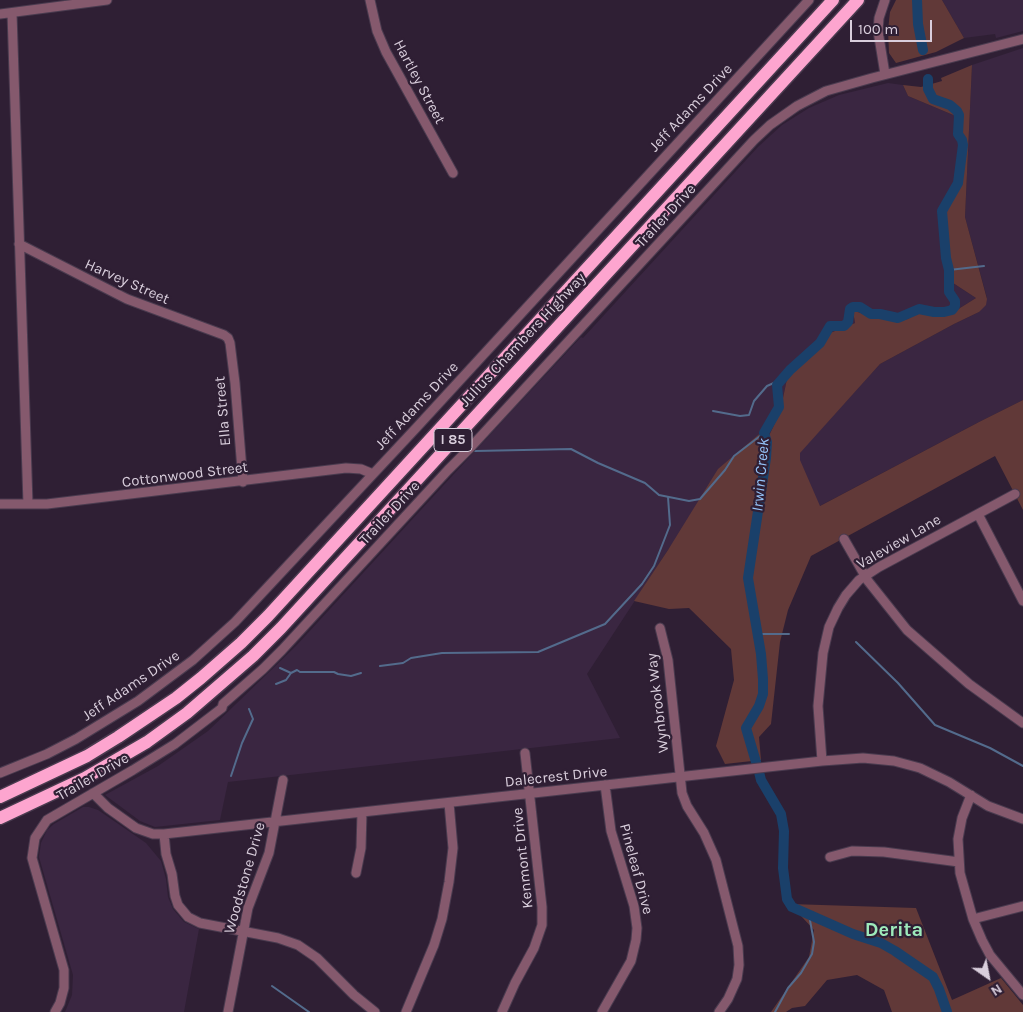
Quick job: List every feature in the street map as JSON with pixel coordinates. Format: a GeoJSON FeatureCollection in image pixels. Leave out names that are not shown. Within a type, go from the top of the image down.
{"type":"FeatureCollection","features":[{"type":"Feature","properties":{"kind":"highway","name":"Julius Chambers Highway"},"geometry":{"type":"LineString","coordinates":[[0,796],[87,756],[118,737],[182,693],[241,643],[833,0]]}},
{"type":"Feature","properties":{"kind":"highway","name":"Julius Chambers Highway"},"geometry":{"type":"LineString","coordinates":[[0,818],[85,778],[147,742],[187,713],[253,656],[281,628],[858,0]]}},
{"type":"Feature","properties":{"kind":"street"},"geometry":{"type":"LineString","coordinates":[[0,14],[107,0]]}},
{"type":"Feature","properties":{"kind":"street","name":"Hartley Street"},"geometry":{"type":"LineString","coordinates":[[370,0],[377,30],[386,52],[453,173]]}},
{"type":"Feature","properties":{"kind":"street","name":"Jeff Adams Drive"},"geometry":{"type":"LineString","coordinates":[[0,773],[47,754],[111,719],[166,682],[207,648],[248,609],[809,0]]}},
{"type":"Feature","properties":{"kind":"street"},"geometry":{"type":"LineString","coordinates":[[885,0],[878,18],[878,31],[885,74]]}},
{"type":"Feature","properties":{"kind":"street"},"geometry":{"type":"LineString","coordinates":[[12,13],[18,244],[28,504]]}},
{"type":"Feature","properties":{"kind":"street","name":"Trailer Drive"},"geometry":{"type":"LineString","coordinates":[[54,1012],[60,1003],[64,988],[64,970],[32,858],[33,846],[39,830],[47,820],[146,763],[189,734],[222,708],[223,704],[282,650],[754,140],[770,125],[797,106],[826,91],[1023,39]]}},
{"type":"Feature","properties":{"kind":"street","name":"Harvey Street"},"geometry":{"type":"LineString","coordinates":[[18,244],[127,299],[228,338]]}},
{"type":"Feature","properties":{"kind":"street","name":"Ella Street"},"geometry":{"type":"LineString","coordinates":[[228,338],[235,383],[244,482]]}},
{"type":"Feature","properties":{"kind":"street","name":"Cottonwood Street"},"geometry":{"type":"LineString","coordinates":[[0,504],[47,504],[244,482],[346,468],[361,469],[373,474]]}},
{"type":"Feature","properties":{"kind":"street","name":"Valeview Lane"},"geometry":{"type":"LineString","coordinates":[[822,761],[818,706],[822,654],[825,638],[838,608],[851,590],[865,576],[878,567],[1015,494]]}},
{"type":"Feature","properties":{"kind":"street"},"geometry":{"type":"LineString","coordinates":[[978,514],[1023,601]]}},
{"type":"Feature","properties":{"kind":"street"},"geometry":{"type":"LineString","coordinates":[[844,539],[865,576],[891,611],[922,644],[980,694],[1023,723]]}},
{"type":"Feature","properties":{"kind":"street","name":"Wynbrook Way"},"geometry":{"type":"LineString","coordinates":[[660,628],[668,660],[682,793],[686,806],[704,833],[716,860],[738,946],[739,965],[737,978],[728,999],[718,1012]]}},
{"type":"Feature","properties":{"kind":"street","name":"Kenmont Drive"},"geometry":{"type":"LineString","coordinates":[[502,1012],[534,948],[542,925],[542,907],[525,753]]}},
{"type":"Feature","properties":{"kind":"street","name":"Dalecrest Drive"},"geometry":{"type":"LineString","coordinates":[[93,793],[108,808],[136,828],[153,834],[164,834],[680,776],[863,758],[894,761],[934,774],[1004,814],[1023,820]]}},
{"type":"Feature","properties":{"kind":"street","name":"Woodstone Drive"},"geometry":{"type":"LineString","coordinates":[[228,1012],[251,898],[269,852],[283,780]]}},
{"type":"Feature","properties":{"kind":"street","name":"Pineleaf Drive"},"geometry":{"type":"LineString","coordinates":[[602,1012],[631,961],[637,928],[634,906],[611,831],[605,785]]}},
{"type":"Feature","properties":{"kind":"street"},"geometry":{"type":"LineString","coordinates":[[971,795],[960,826],[958,847],[959,862],[974,920],[987,950],[1023,995]]}},
{"type":"Feature","properties":{"kind":"street"},"geometry":{"type":"LineString","coordinates":[[406,1012],[434,945],[449,882],[453,848],[449,802]]}},
{"type":"Feature","properties":{"kind":"street"},"geometry":{"type":"LineString","coordinates":[[356,873],[361,848],[362,812]]}},
{"type":"Feature","properties":{"kind":"street"},"geometry":{"type":"LineString","coordinates":[[164,834],[166,854],[172,874],[175,896],[188,917],[200,923],[286,940],[305,949],[323,963],[358,1000],[375,1012]]}},
{"type":"Feature","properties":{"kind":"street"},"geometry":{"type":"LineString","coordinates":[[830,857],[852,851],[868,851],[959,862]]}},
{"type":"Feature","properties":{"kind":"street"},"geometry":{"type":"LineString","coordinates":[[974,920],[1023,906]]}},
{"type":"Feature","properties":{"kind":"shaded area"},"geometry":{"type":"Polygon","coordinates":[[[896,0],[942,0],[964,38],[936,52],[896,63],[889,53],[888,30],[890,12],[896,0]]]}},
{"type":"Feature","properties":{"kind":"shaded area"},"geometry":{"type":"Polygon","coordinates":[[[942,0],[1023,0],[1023,31],[996,38],[995,34],[964,38],[942,0]]]}},
{"type":"Feature","properties":{"kind":"shaded area"},"geometry":{"type":"Polygon","coordinates":[[[1023,48],[1023,400],[797,518],[781,473],[880,364],[979,312],[987,298],[965,217],[972,65],[1023,48]]]}},
{"type":"Feature","properties":{"kind":"shaded area"},"geometry":{"type":"Polygon","coordinates":[[[972,65],[965,217],[987,299],[986,305],[979,312],[880,364],[800,453],[800,460],[820,506],[1023,400],[1023,510],[995,456],[811,556],[788,610],[780,642],[771,724],[759,737],[761,760],[725,764],[716,746],[734,680],[731,649],[689,608],[669,609],[634,601],[718,469],[764,430],[768,438],[780,412],[787,379],[830,333],[855,323],[853,311],[894,320],[908,319],[920,309],[952,313],[976,298],[950,281],[951,268],[943,233],[944,205],[958,180],[963,149],[957,133],[958,117],[908,96],[903,85],[921,87],[942,81],[941,78],[972,65]]]}},
{"type":"Feature","properties":{"kind":"shaded area"},"geometry":{"type":"Polygon","coordinates":[[[888,83],[903,85],[908,96],[958,117],[957,133],[963,149],[958,180],[944,205],[943,233],[951,268],[950,281],[976,298],[952,313],[920,309],[908,319],[894,320],[853,311],[855,323],[830,333],[787,379],[780,412],[768,439],[763,431],[668,550],[587,674],[620,738],[228,782],[220,820],[155,827],[140,821],[105,795],[158,766],[208,731],[296,646],[758,147],[782,125],[809,108],[839,95],[888,83]]]}},
{"type":"Feature","properties":{"kind":"shaded area"},"geometry":{"type":"Polygon","coordinates":[[[83,807],[98,810],[146,843],[161,861],[168,897],[173,909],[184,922],[199,929],[184,1012],[65,1012],[72,995],[73,975],[39,857],[41,843],[47,830],[83,807]]]}},
{"type":"Feature","properties":{"kind":"shaded area"},"geometry":{"type":"Polygon","coordinates":[[[790,904],[916,908],[952,1000],[1001,978],[1023,1005],[1023,1012],[892,1012],[884,990],[857,975],[827,980],[805,1006],[792,1008],[786,1012],[771,1012],[809,957],[814,930],[790,904]]]}},
{"type":"Feature","properties":{"kind":"waterway","name":"Irwin Creek"},"geometry":{"type":"LineString","coordinates":[[917,0],[918,24],[923,50]]}},
{"type":"Feature","properties":{"kind":"waterway","name":"Irwin Creek"},"geometry":{"type":"LineString","coordinates":[[756,762],[746,728],[759,706],[763,694],[763,679],[761,654],[748,578],[766,458],[767,442],[764,433],[779,407],[777,385],[790,370],[820,343],[830,326],[844,326],[848,322],[850,309],[853,307],[860,307],[871,314],[898,318],[919,309],[944,312],[952,310],[955,306],[955,301],[949,292],[949,270],[946,258],[942,211],[958,183],[963,145],[958,134],[959,115],[957,111],[950,105],[933,99],[928,89],[928,79]]}},
{"type":"Feature","properties":{"kind":"waterway"},"geometry":{"type":"LineString","coordinates":[[949,270],[984,266]]}},
{"type":"Feature","properties":{"kind":"waterway"},"geometry":{"type":"LineString","coordinates":[[713,411],[740,416],[749,415],[754,401],[767,386],[776,382],[777,385]]}},
{"type":"Feature","properties":{"kind":"waterway"},"geometry":{"type":"LineString","coordinates":[[475,451],[571,449],[645,483],[659,495],[689,501],[700,499],[725,470],[734,456],[764,433]]}},
{"type":"Feature","properties":{"kind":"waterway"},"geometry":{"type":"LineString","coordinates":[[380,666],[403,663],[411,658],[442,653],[538,652],[605,624],[642,584],[654,566],[670,525],[668,497]]}},
{"type":"Feature","properties":{"kind":"waterway"},"geometry":{"type":"LineString","coordinates":[[757,634],[789,634]]}},
{"type":"Feature","properties":{"kind":"waterway"},"geometry":{"type":"LineString","coordinates":[[856,642],[898,683],[935,725],[990,748],[1023,766]]}},
{"type":"Feature","properties":{"kind":"waterway"},"geometry":{"type":"LineString","coordinates":[[280,668],[291,673]]}},
{"type":"Feature","properties":{"kind":"waterway"},"geometry":{"type":"LineString","coordinates":[[276,684],[286,680],[291,673],[297,670],[300,672],[334,672],[351,676],[361,673]]}},
{"type":"Feature","properties":{"kind":"waterway"},"geometry":{"type":"LineString","coordinates":[[231,776],[242,743],[253,719],[249,709]]}},
{"type":"Feature","properties":{"kind":"waterway","name":"Irwin Creek"},"geometry":{"type":"LineString","coordinates":[[759,772],[761,780],[781,814],[784,831],[783,868],[787,899],[792,907],[853,934],[881,943],[895,951],[933,977],[947,1012]]}},
{"type":"Feature","properties":{"kind":"waterway"},"geometry":{"type":"LineString","coordinates":[[775,1012],[788,988],[801,973],[812,954],[814,942],[809,915]]}},
{"type":"Feature","properties":{"kind":"waterway"},"geometry":{"type":"LineString","coordinates":[[272,986],[309,1012]]}},
{"type":"Feature","properties":{"kind":"district","name":"Derita"},"geometry":{"type":"Point","coordinates":[894,930]}}]}
